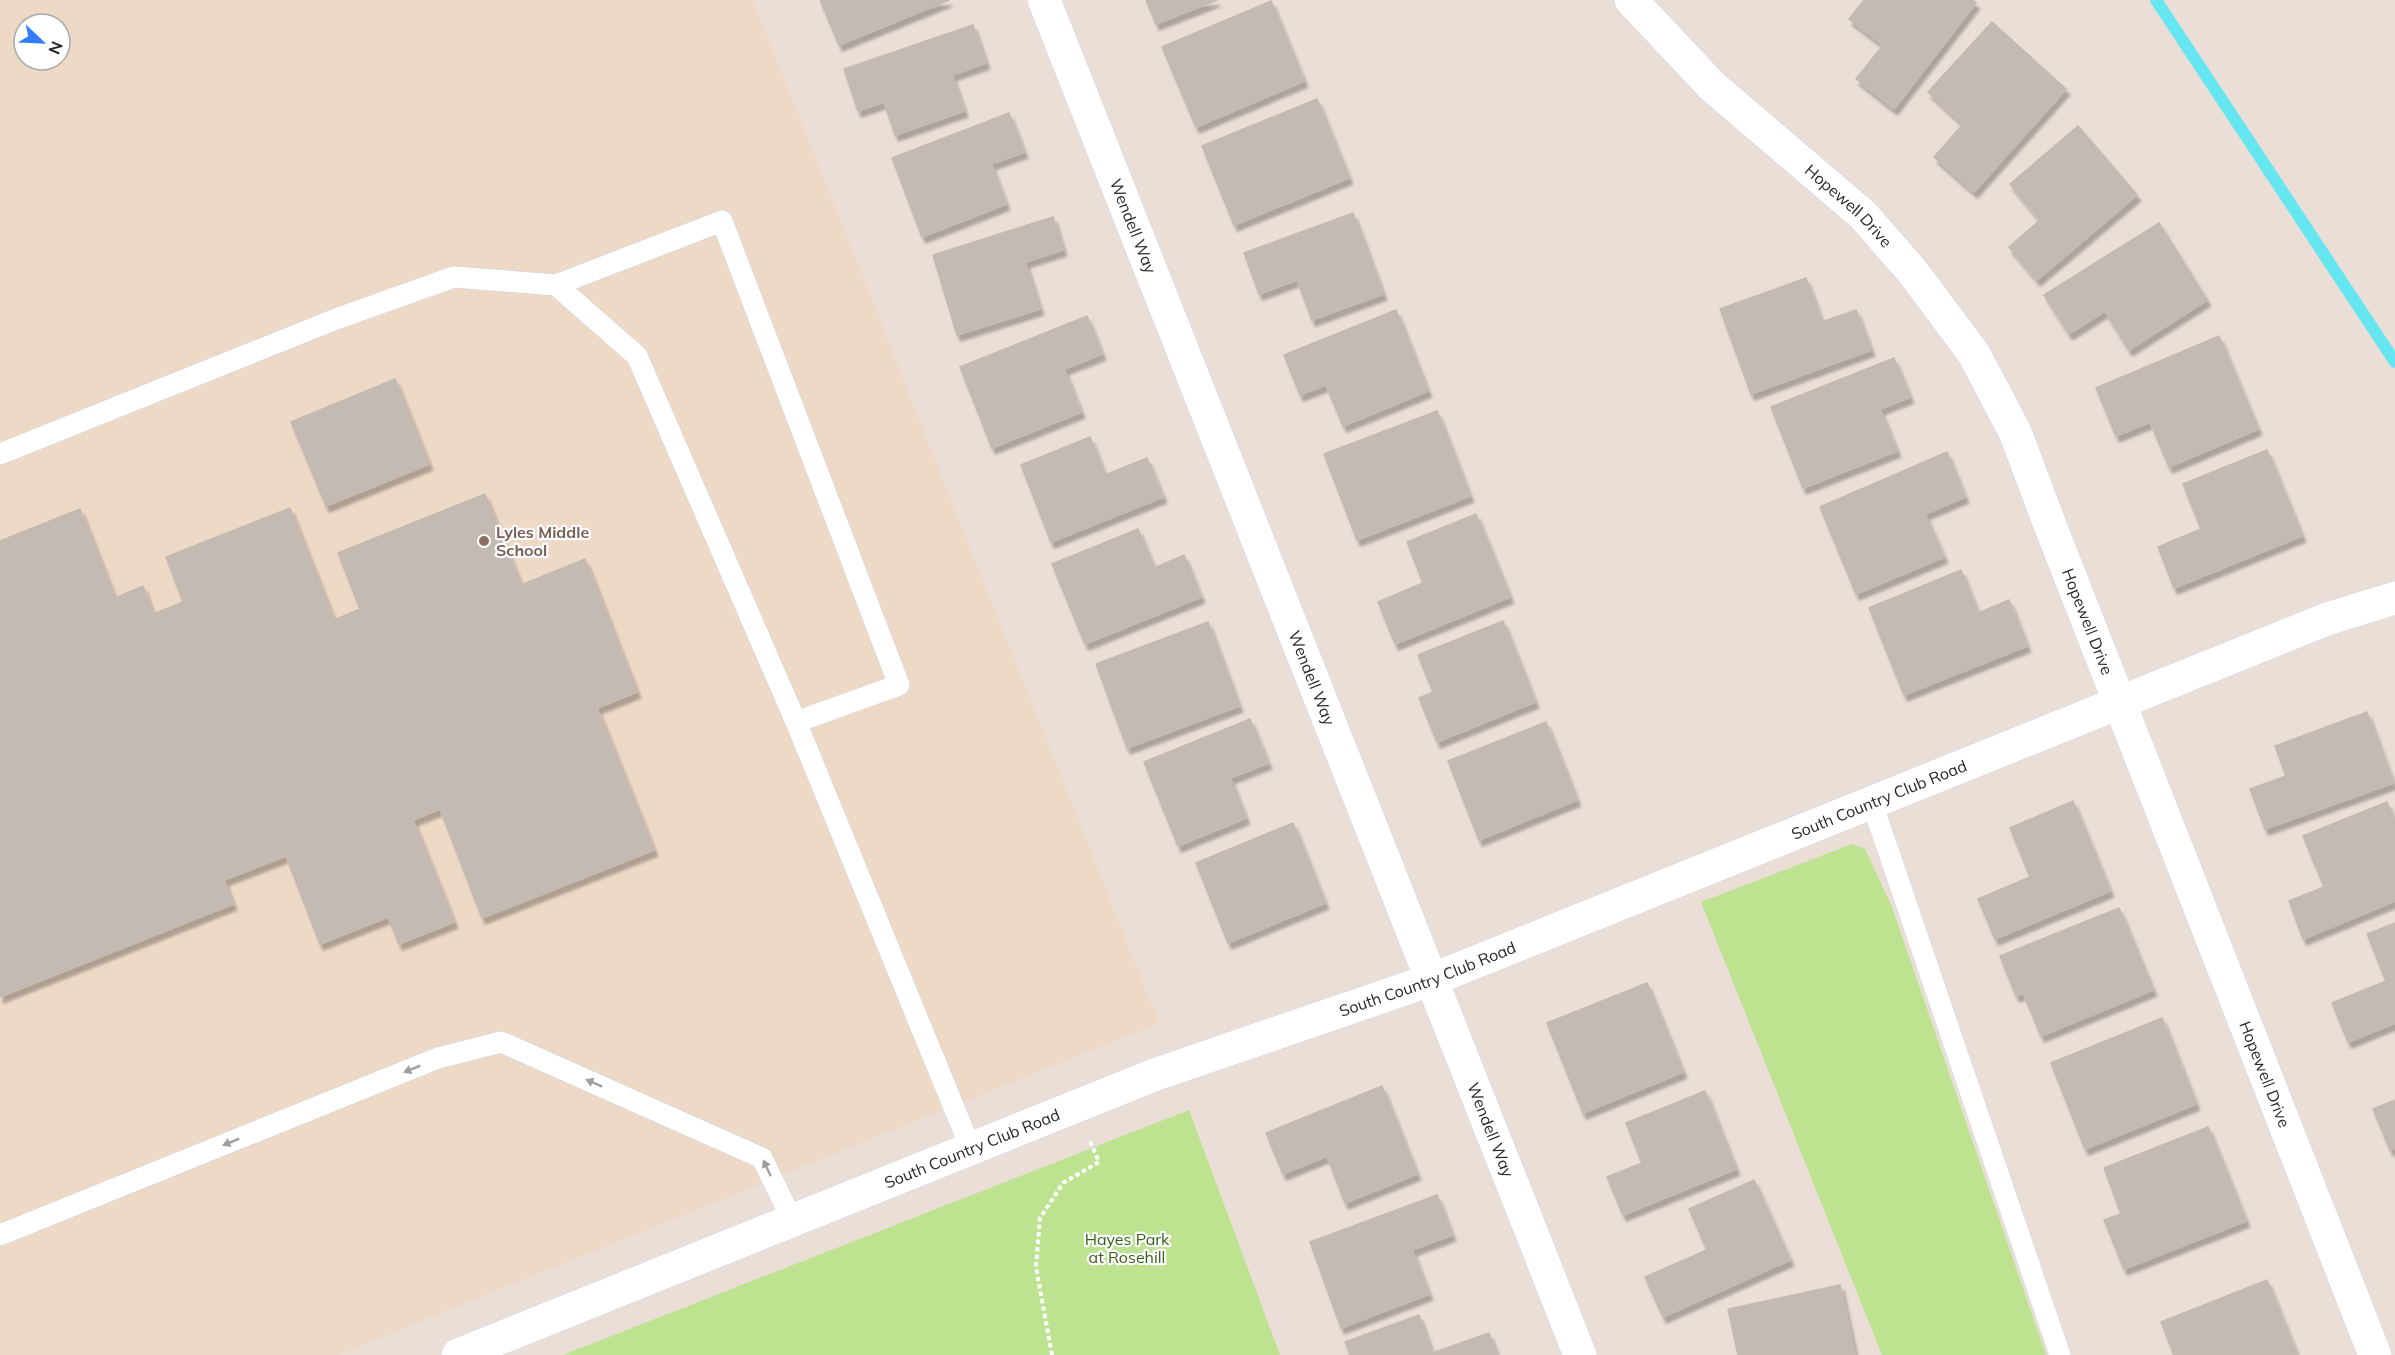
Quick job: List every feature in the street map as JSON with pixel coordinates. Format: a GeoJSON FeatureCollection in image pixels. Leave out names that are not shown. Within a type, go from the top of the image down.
{"type":"FeatureCollection","features":[{"type":"Feature","properties":{"kind":"street","name":"Wendell Way"},"geometry":{"type":"LineString","coordinates":[[1044,0],[1580,1355]]}},
{"type":"Feature","properties":{"kind":"street","name":"Hopewell Drive"},"geometry":{"type":"LineString","coordinates":[[1631,0],[1712,86],[1863,215],[1912,271],[1974,354],[2015,432],[2375,1355]]}},
{"type":"Feature","properties":{"kind":"street","name":"South Country Club Road"},"geometry":{"type":"LineString","coordinates":[[458,1355],[1154,1075],[1431,980],[2327,619],[2395,598]]}},
{"type":"Feature","properties":{"kind":"lane"},"geometry":{"type":"LineString","coordinates":[[0,454],[336,319],[454,277],[556,285],[722,221],[899,685],[796,722]]}},
{"type":"Feature","properties":{"kind":"lane"},"geometry":{"type":"LineString","coordinates":[[556,285],[637,356],[796,722],[971,1149]]}},
{"type":"Feature","properties":{"kind":"lane"},"geometry":{"type":"LineString","coordinates":[[1872,803],[2060,1355]]}},
{"type":"Feature","properties":{"kind":"lane"},"geometry":{"type":"LineString","coordinates":[[0,1235],[438,1058],[501,1042],[762,1158],[792,1220]]}},
{"type":"Feature","properties":{"kind":"path"},"geometry":{"type":"LineString","coordinates":[[1052,1355],[1036,1267],[1040,1218],[1063,1183],[1099,1162],[1074,1107]]}},
{"type":"Feature","properties":{"kind":"shaded area","name":"Lyles Middle School"},"geometry":{"type":"Polygon","coordinates":[[[0,0],[753,0],[1159,1023],[337,1355],[0,1355],[0,0]]]}},
{"type":"Feature","properties":{"kind":"green space"},"geometry":{"type":"Polygon","coordinates":[[[1852,844],[1865,849],[1892,907],[2046,1355],[1882,1355],[1701,902],[1852,844]]]}},
{"type":"Feature","properties":{"kind":"green space","name":"Hayes Park at Rosehill"},"geometry":{"type":"Polygon","coordinates":[[[1189,1110],[1280,1355],[563,1355],[1189,1110]]]}},
{"type":"Feature","properties":{"kind":"building"},"geometry":{"type":"Polygon","coordinates":[[[820,0],[949,0],[839,45],[820,0]]]}},
{"type":"Feature","properties":{"kind":"building"},"geometry":{"type":"Polygon","coordinates":[[[1146,0],[1217,0],[1156,24],[1146,0]]]}},
{"type":"Feature","properties":{"kind":"building"},"geometry":{"type":"Polygon","coordinates":[[[1864,0],[1972,0],[1976,3],[1894,109],[1856,79],[1883,45],[1849,19],[1864,0]]]}},
{"type":"Feature","properties":{"kind":"building"},"geometry":{"type":"Polygon","coordinates":[[[1271,1],[1304,81],[1196,127],[1162,47],[1271,1]]]}},
{"type":"Feature","properties":{"kind":"building"},"geometry":{"type":"Polygon","coordinates":[[[1992,22],[2066,89],[1974,192],[1934,157],[1963,124],[1928,92],[1992,22]]]}},
{"type":"Feature","properties":{"kind":"building"},"geometry":{"type":"Polygon","coordinates":[[[973,25],[986,63],[952,75],[964,111],[895,135],[884,102],[858,111],[844,69],[973,25]]]}},
{"type":"Feature","properties":{"kind":"building"},"geometry":{"type":"Polygon","coordinates":[[[1317,99],[1349,178],[1234,225],[1202,146],[1317,99]]]}},
{"type":"Feature","properties":{"kind":"building"},"geometry":{"type":"Polygon","coordinates":[[[1009,113],[1024,152],[991,164],[1006,204],[922,237],[892,158],[1009,113]]]}},
{"type":"Feature","properties":{"kind":"building"},"geometry":{"type":"Polygon","coordinates":[[[2078,126],[2137,195],[2037,280],[2009,247],[2040,220],[2010,184],[2078,126]]]}},
{"type":"Feature","properties":{"kind":"building"},"geometry":{"type":"Polygon","coordinates":[[[1353,213],[1383,294],[1312,320],[1297,280],[1259,294],[1244,253],[1353,213]]]}},
{"type":"Feature","properties":{"kind":"building"},"geometry":{"type":"Polygon","coordinates":[[[1053,217],[1063,250],[1025,262],[1040,309],[957,335],[933,255],[1053,217]]]}},
{"type":"Feature","properties":{"kind":"building"},"geometry":{"type":"Polygon","coordinates":[[[2159,223],[2207,300],[2129,350],[2105,311],[2069,334],[2044,295],[2159,223]]]}},
{"type":"Feature","properties":{"kind":"building"},"geometry":{"type":"Polygon","coordinates":[[[1806,278],[1822,322],[1856,310],[1871,350],[1751,394],[1720,309],[1806,278]]]}},
{"type":"Feature","properties":{"kind":"building"},"geometry":{"type":"Polygon","coordinates":[[[1396,310],[1428,391],[1343,426],[1326,385],[1300,395],[1284,355],[1396,310]]]}},
{"type":"Feature","properties":{"kind":"building"},"geometry":{"type":"Polygon","coordinates":[[[1087,316],[1102,354],[1064,369],[1081,412],[992,448],[960,367],[1087,316]]]}},
{"type":"Feature","properties":{"kind":"building"},"geometry":{"type":"Polygon","coordinates":[[[2219,336],[2258,429],[2169,467],[2150,422],[2116,436],[2096,388],[2219,336]]]}},
{"type":"Feature","properties":{"kind":"building"},"geometry":{"type":"Polygon","coordinates":[[[1894,358],[1910,397],[1880,409],[1897,451],[1803,488],[1771,407],[1894,358]]]}},
{"type":"Feature","properties":{"kind":"building"},"geometry":{"type":"Polygon","coordinates":[[[395,379],[429,464],[326,506],[291,422],[395,379]]]}},
{"type":"Feature","properties":{"kind":"building"},"geometry":{"type":"Polygon","coordinates":[[[1437,411],[1470,496],[1357,540],[1324,454],[1437,411]]]}},
{"type":"Feature","properties":{"kind":"building"},"geometry":{"type":"Polygon","coordinates":[[[1090,437],[1105,475],[1147,458],[1163,497],[1051,542],[1021,465],[1090,437]]]}},
{"type":"Feature","properties":{"kind":"building"},"geometry":{"type":"Polygon","coordinates":[[[2267,450],[2302,536],[2174,588],[2158,547],[2201,529],[2183,484],[2267,450]]]}},
{"type":"Feature","properties":{"kind":"building"},"geometry":{"type":"Polygon","coordinates":[[[1947,452],[1965,497],[1925,514],[1944,557],[1856,594],[1820,507],[1947,452]]]}},
{"type":"Feature","properties":{"kind":"building"},"geometry":{"type":"Polygon","coordinates":[[[485,494],[521,585],[585,559],[637,692],[597,708],[654,850],[482,918],[440,809],[413,820],[454,922],[399,944],[388,917],[320,944],[286,856],[224,880],[233,904],[0,997],[0,541],[80,509],[115,598],[143,586],[153,614],[183,602],[166,557],[290,508],[334,620],[360,609],[338,553],[485,494]]]}},
{"type":"Feature","properties":{"kind":"building"},"geometry":{"type":"Polygon","coordinates":[[[1476,514],[1510,597],[1395,644],[1378,602],[1423,583],[1407,542],[1476,514]]]}},
{"type":"Feature","properties":{"kind":"building"},"geometry":{"type":"Polygon","coordinates":[[[1138,529],[1154,568],[1184,555],[1201,597],[1085,644],[1052,564],[1138,529]]]}},
{"type":"Feature","properties":{"kind":"building"},"geometry":{"type":"Polygon","coordinates":[[[1961,570],[1978,613],[2009,600],[2027,646],[1904,695],[1869,608],[1961,570]]]}},
{"type":"Feature","properties":{"kind":"building"},"geometry":{"type":"Polygon","coordinates":[[[1503,621],[1535,702],[1437,742],[1419,698],[1433,692],[1418,655],[1503,621]]]}},
{"type":"Feature","properties":{"kind":"building"},"geometry":{"type":"Polygon","coordinates":[[[1208,622],[1239,706],[1127,748],[1096,664],[1208,622]]]}},
{"type":"Feature","properties":{"kind":"building"},"geometry":{"type":"Polygon","coordinates":[[[2367,712],[2393,783],[2265,829],[2250,789],[2286,776],[2275,746],[2367,712]]]}},
{"type":"Feature","properties":{"kind":"building"},"geometry":{"type":"Polygon","coordinates":[[[1250,719],[1268,763],[1230,778],[1246,818],[1178,846],[1144,762],[1250,719]]]}},
{"type":"Feature","properties":{"kind":"building"},"geometry":{"type":"Polygon","coordinates":[[[1546,722],[1577,800],[1479,840],[1448,761],[1546,722]]]}},
{"type":"Feature","properties":{"kind":"building"},"geometry":{"type":"Polygon","coordinates":[[[2073,801],[2110,891],[1995,939],[1978,899],[2030,877],[2010,828],[2073,801]]]}},
{"type":"Feature","properties":{"kind":"building"},"geometry":{"type":"Polygon","coordinates":[[[2387,802],[2395,823],[2395,901],[2303,939],[2289,901],[2324,887],[2303,836],[2387,802]]]}},
{"type":"Feature","properties":{"kind":"building"},"geometry":{"type":"Polygon","coordinates":[[[1293,823],[1325,903],[1228,943],[1196,863],[1293,823]]]}},
{"type":"Feature","properties":{"kind":"building"},"geometry":{"type":"Polygon","coordinates":[[[2119,908],[2153,990],[2041,1036],[2023,993],[2016,996],[2000,956],[2119,908]]]}},
{"type":"Feature","properties":{"kind":"building"},"geometry":{"type":"Polygon","coordinates":[[[2395,923],[2395,1023],[2348,1042],[2332,1003],[2386,981],[2367,934],[2395,923]]]}},
{"type":"Feature","properties":{"kind":"building"},"geometry":{"type":"Polygon","coordinates":[[[1647,983],[1683,1072],[1583,1113],[1547,1023],[1647,983]]]}},
{"type":"Feature","properties":{"kind":"building"},"geometry":{"type":"Polygon","coordinates":[[[2162,1018],[2196,1104],[2085,1149],[2051,1063],[2162,1018]]]}},
{"type":"Feature","properties":{"kind":"building"},"geometry":{"type":"Polygon","coordinates":[[[1382,1086],[1417,1174],[1345,1203],[1327,1156],[1283,1174],[1266,1133],[1382,1086]]]}},
{"type":"Feature","properties":{"kind":"building"},"geometry":{"type":"Polygon","coordinates":[[[1705,1091],[1736,1169],[1623,1215],[1607,1177],[1642,1163],[1626,1123],[1705,1091]]]}},
{"type":"Feature","properties":{"kind":"building"},"geometry":{"type":"Polygon","coordinates":[[[2395,1100],[2395,1148],[2390,1150],[2373,1109],[2395,1100]]]}},
{"type":"Feature","properties":{"kind":"building"},"geometry":{"type":"Polygon","coordinates":[[[2208,1127],[2246,1221],[2124,1269],[2104,1220],[2121,1214],[2104,1168],[2208,1127]]]}},
{"type":"Feature","properties":{"kind":"building"},"geometry":{"type":"Polygon","coordinates":[[[1754,1180],[1790,1260],[1663,1317],[1645,1277],[1707,1250],[1689,1209],[1754,1180]]]}},
{"type":"Feature","properties":{"kind":"building"},"geometry":{"type":"Polygon","coordinates":[[[1437,1195],[1452,1235],[1412,1250],[1429,1294],[1341,1328],[1310,1242],[1437,1195]]]}},
{"type":"Feature","properties":{"kind":"building"},"geometry":{"type":"Polygon","coordinates":[[[2267,1280],[2297,1355],[2174,1355],[2161,1322],[2267,1280]]]}},
{"type":"Feature","properties":{"kind":"building"},"geometry":{"type":"Polygon","coordinates":[[[1840,1285],[1855,1355],[1738,1355],[1728,1309],[1840,1285]]]}},
{"type":"Feature","properties":{"kind":"building"},"geometry":{"type":"Polygon","coordinates":[[[1419,1315],[1432,1353],[1489,1333],[1497,1355],[1350,1355],[1345,1342],[1419,1315]]]}},
{"type":"Feature","properties":{"kind":"waterway"},"geometry":{"type":"LineString","coordinates":[[2156,0],[2395,362]]}},
{"type":"Feature","properties":{"kind":"place","name":"Lyles Middle School"},"geometry":{"type":"Point","coordinates":[484,541]}}]}
